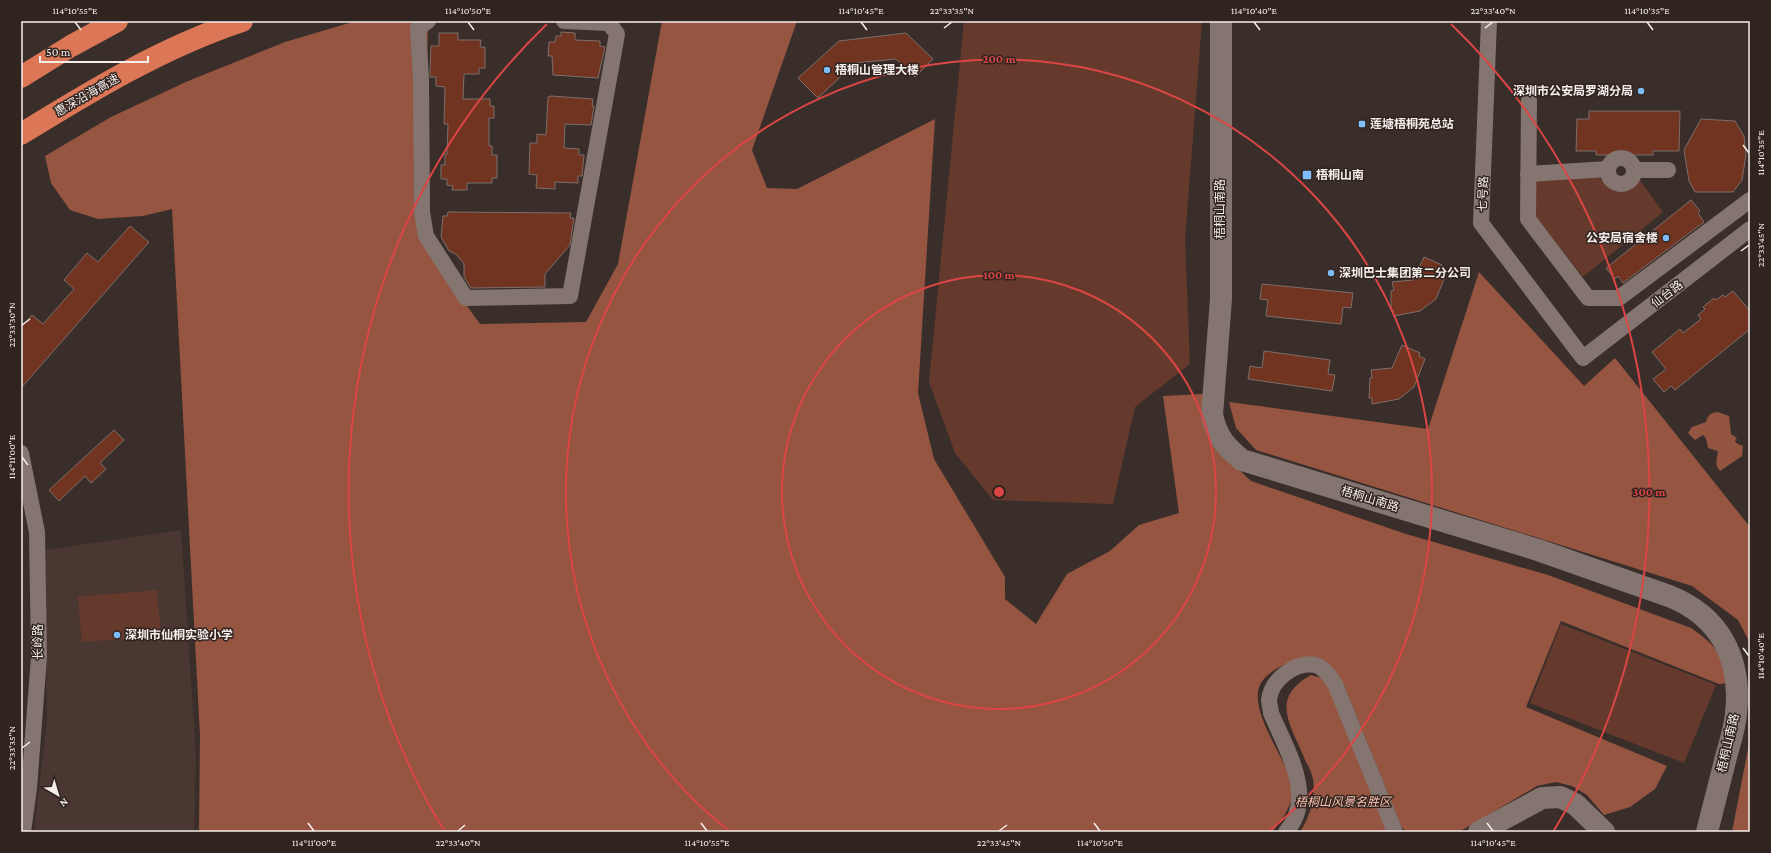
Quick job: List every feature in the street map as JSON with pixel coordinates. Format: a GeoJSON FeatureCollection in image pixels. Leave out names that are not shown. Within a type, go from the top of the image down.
{"type":"FeatureCollection","features":[{"type":"Feature","properties":{"kind":"highway"},"geometry":{"type":"LineString","coordinates":[[21,78],[117,21]]}},
{"type":"Feature","properties":{"kind":"highway","name":"惠深沿海高速"},"geometry":{"type":"LineString","coordinates":[[21,134],[88,94],[169,50],[242,21]]}},
{"type":"Feature","properties":{"kind":"street"},"geometry":{"type":"LineString","coordinates":[[428,21],[418,28],[421,80],[422,212],[426,236],[466,298],[570,296],[617,34],[609,23],[564,21]]}},
{"type":"Feature","properties":{"kind":"street","name":"梧桐山南路"},"geometry":{"type":"LineString","coordinates":[[1221,21],[1221,300],[1212,415],[1216,431],[1228,448],[1242,460],[1538,550],[1675,598],[1687,603],[1701,614],[1726,644],[1732,658],[1737,678],[1736,714],[1707,832]]}},
{"type":"Feature","properties":{"kind":"street","name":"七号路"},"geometry":{"type":"LineString","coordinates":[[1489,21],[1482,222],[1583,358]]}},
{"type":"Feature","properties":{"kind":"street"},"geometry":{"type":"LineString","coordinates":[[1529,100],[1528,219],[1588,298],[1619,298],[1750,200]]}},
{"type":"Feature","properties":{"kind":"street"},"geometry":{"type":"LineString","coordinates":[[1528,174],[1608,169],[1611,162],[1623,158],[1630,162],[1634,170],[1668,170]]}},
{"type":"Feature","properties":{"kind":"street","name":"仙台路"},"geometry":{"type":"LineString","coordinates":[[1583,358],[1750,229]]}},
{"type":"Feature","properties":{"kind":"street","name":"长岭路"},"geometry":{"type":"LineString","coordinates":[[21,453],[37,532],[39,657],[29,788],[23,832]]}},
{"type":"Feature","properties":{"kind":"street"},"geometry":{"type":"LineString","coordinates":[[1286,832],[1292,826],[1299,810],[1299,785],[1271,713],[1269,700],[1280,677],[1292,669],[1303,665],[1316,665],[1327,673],[1335,684],[1395,832]]}},
{"type":"Feature","properties":{"kind":"street"},"geometry":{"type":"LineString","coordinates":[[1479,832],[1542,798],[1560,797],[1575,804],[1604,832]]}},
{"type":"Feature","properties":{"kind":"shaded area"},"geometry":{"type":"Polygon","coordinates":[[[964,21],[1202,21],[1185,239],[1190,364],[1135,407],[1113,504],[993,500],[955,453],[929,382],[964,21]]]}},
{"type":"Feature","properties":{"kind":"shaded area"},"geometry":{"type":"Polygon","coordinates":[[[1539,177],[1599,177],[1607,186],[1616,191],[1634,185],[1639,179],[1663,212],[1583,277],[1536,217],[1532,182],[1539,177]]]}},
{"type":"Feature","properties":{"kind":"shaded area"},"geometry":{"type":"Polygon","coordinates":[[[1718,412],[1729,416],[1731,434],[1737,438],[1735,440],[1736,443],[1743,446],[1742,456],[1720,471],[1716,464],[1718,451],[1708,448],[1706,438],[1703,435],[1695,440],[1688,433],[1692,427],[1706,422],[1710,415],[1718,412]]]}},
{"type":"Feature","properties":{"kind":"shaded area","name":"深圳市仙桐实验小学"},"geometry":{"type":"Polygon","coordinates":[[[181,530],[196,756],[194,832],[34,832],[47,720],[45,550],[181,530]]]}},
{"type":"Feature","properties":{"kind":"shaded area"},"geometry":{"type":"Polygon","coordinates":[[[157,590],[161,636],[82,642],[78,597],[157,590]]]}},
{"type":"Feature","properties":{"kind":"shaded area"},"geometry":{"type":"Polygon","coordinates":[[[1561,624],[1716,685],[1684,763],[1530,703],[1561,624]]]}},
{"type":"Feature","properties":{"kind":"green space"},"geometry":{"type":"Polygon","coordinates":[[[356,21],[428,21],[423,244],[480,324],[586,322],[618,264],[662,21],[797,21],[752,150],[767,188],[797,189],[935,119],[918,393],[934,459],[1005,577],[1005,599],[1036,624],[1067,574],[1110,551],[1139,525],[1179,513],[1163,396],[1202,394],[1218,405],[1232,463],[1251,481],[1406,534],[1548,575],[1691,628],[1707,640],[1717,651],[1721,657],[1731,683],[1719,684],[1561,621],[1526,707],[1667,766],[1655,789],[1630,807],[1604,815],[1587,795],[1572,786],[1556,782],[1537,786],[1459,832],[1406,832],[1401,826],[1344,685],[1299,658],[1268,674],[1261,683],[1258,691],[1260,711],[1273,743],[1290,777],[1293,789],[1288,809],[1272,832],[199,832],[200,735],[172,209],[143,216],[98,219],[70,210],[51,183],[45,156],[111,117],[188,81],[285,42],[356,21]]]}},
{"type":"Feature","properties":{"kind":"green space"},"geometry":{"type":"Polygon","coordinates":[[[1479,272],[1584,386],[1615,358],[1750,527],[1750,643],[1738,620],[1692,586],[1256,450],[1236,428],[1229,402],[1428,429],[1479,272]]]}},
{"type":"Feature","properties":{"kind":"green space","name":"梧桐山风景名胜区"},"geometry":{"type":"Polygon","coordinates":[[[1311,675],[1322,678],[1329,685],[1388,832],[1300,832],[1307,820],[1311,807],[1314,786],[1311,773],[1290,725],[1287,714],[1287,704],[1290,694],[1298,684],[1311,675]]]}},
{"type":"Feature","properties":{"kind":"green space"},"geometry":{"type":"Polygon","coordinates":[[[1750,739],[1750,832],[1732,832],[1750,739]]]}},
{"type":"Feature","properties":{"kind":"building"},"geometry":{"type":"Polygon","coordinates":[[[561,32],[575,33],[575,40],[600,41],[600,46],[605,47],[598,78],[553,75],[552,56],[548,56],[549,42],[555,42],[556,36],[561,36],[561,32]]]}},
{"type":"Feature","properties":{"kind":"building"},"geometry":{"type":"Polygon","coordinates":[[[439,33],[458,33],[458,40],[481,40],[480,47],[485,47],[485,68],[479,68],[479,74],[464,74],[463,99],[490,99],[490,106],[494,106],[494,118],[489,118],[489,146],[492,146],[492,155],[497,155],[497,178],[492,178],[492,183],[467,183],[467,190],[452,190],[453,186],[447,185],[447,179],[441,179],[441,165],[445,165],[445,154],[447,154],[448,124],[444,124],[445,87],[436,86],[436,77],[430,77],[431,46],[439,46],[439,33]]]}},
{"type":"Feature","properties":{"kind":"building","name":"梧桐山管理大楼"},"geometry":{"type":"Polygon","coordinates":[[[906,33],[933,59],[915,77],[896,59],[855,63],[818,98],[798,78],[839,41],[906,33]]]}},
{"type":"Feature","properties":{"kind":"building"},"geometry":{"type":"Polygon","coordinates":[[[548,97],[593,99],[592,106],[594,106],[591,125],[565,124],[564,148],[579,149],[579,155],[584,155],[582,176],[578,176],[578,183],[555,182],[555,189],[536,188],[537,175],[529,174],[530,143],[537,143],[537,134],[546,135],[548,97]]]}},
{"type":"Feature","properties":{"kind":"building"},"geometry":{"type":"Polygon","coordinates":[[[1589,111],[1680,111],[1679,151],[1653,151],[1653,155],[1596,155],[1596,151],[1576,151],[1577,119],[1589,119],[1589,111]]]}},
{"type":"Feature","properties":{"kind":"building"},"geometry":{"type":"Polygon","coordinates":[[[1701,119],[1735,121],[1744,136],[1746,155],[1742,180],[1733,192],[1695,192],[1689,181],[1684,150],[1701,119]]]}},
{"type":"Feature","properties":{"kind":"building","name":"公安局宿舍楼"},"geometry":{"type":"Polygon","coordinates":[[[1691,200],[1700,211],[1698,213],[1704,222],[1623,283],[1618,276],[1615,279],[1606,268],[1691,200]]]}},
{"type":"Feature","properties":{"kind":"building"},"geometry":{"type":"Polygon","coordinates":[[[448,212],[571,213],[570,218],[574,218],[570,245],[545,274],[545,287],[471,288],[464,277],[464,264],[456,254],[449,251],[441,237],[443,216],[447,216],[448,212]]]}},
{"type":"Feature","properties":{"kind":"building"},"geometry":{"type":"Polygon","coordinates":[[[130,226],[149,242],[21,388],[21,328],[32,315],[43,324],[74,289],[64,280],[87,253],[98,262],[130,226]]]}},
{"type":"Feature","properties":{"kind":"building"},"geometry":{"type":"Polygon","coordinates":[[[1424,257],[1442,265],[1441,269],[1447,272],[1436,299],[1420,311],[1394,316],[1393,310],[1391,311],[1391,291],[1394,290],[1392,282],[1413,280],[1424,257]]]}},
{"type":"Feature","properties":{"kind":"building"},"geometry":{"type":"Polygon","coordinates":[[[1262,284],[1353,293],[1351,308],[1343,307],[1341,324],[1266,316],[1268,300],[1260,299],[1262,284]]]}},
{"type":"Feature","properties":{"kind":"building"},"geometry":{"type":"Polygon","coordinates":[[[1733,291],[1750,311],[1750,329],[1675,390],[1671,386],[1664,392],[1653,379],[1666,369],[1652,352],[1680,329],[1683,333],[1701,319],[1698,315],[1705,309],[1703,307],[1714,298],[1716,300],[1723,295],[1725,297],[1733,291]]]}},
{"type":"Feature","properties":{"kind":"building"},"geometry":{"type":"Polygon","coordinates":[[[1402,345],[1420,353],[1419,356],[1425,359],[1414,387],[1399,399],[1372,404],[1372,398],[1369,398],[1370,378],[1372,378],[1371,370],[1392,368],[1402,345]]]}},
{"type":"Feature","properties":{"kind":"building"},"geometry":{"type":"Polygon","coordinates":[[[1264,351],[1330,360],[1328,374],[1335,375],[1332,391],[1248,379],[1250,366],[1262,368],[1264,351]]]}},
{"type":"Feature","properties":{"kind":"building"},"geometry":{"type":"Polygon","coordinates":[[[114,430],[124,440],[100,463],[106,469],[91,483],[85,476],[59,501],[49,490],[114,430]]]}},
{"type":"Feature","properties":{"kind":"place","name":"梧桐山管理大楼"},"geometry":{"type":"Point","coordinates":[827,70]}},
{"type":"Feature","properties":{"kind":"place","name":"深圳市公安局罗湖分局"},"geometry":{"type":"Point","coordinates":[1641,91]}},
{"type":"Feature","properties":{"kind":"place","name":"莲塘梧桐苑总站"},"geometry":{"type":"Point","coordinates":[1362,124]}},
{"type":"Feature","properties":{"kind":"place","name":"梧桐山南"},"geometry":{"type":"Point","coordinates":[1307,175]}},
{"type":"Feature","properties":{"kind":"place","name":"公安局宿舍楼"},"geometry":{"type":"Point","coordinates":[1666,238]}},
{"type":"Feature","properties":{"kind":"place","name":"深圳巴士集团第二分公司"},"geometry":{"type":"Point","coordinates":[1331,273]}},
{"type":"Feature","properties":{"kind":"place","name":"深圳市仙桐实验小学"},"geometry":{"type":"Point","coordinates":[117,635]}}]}
